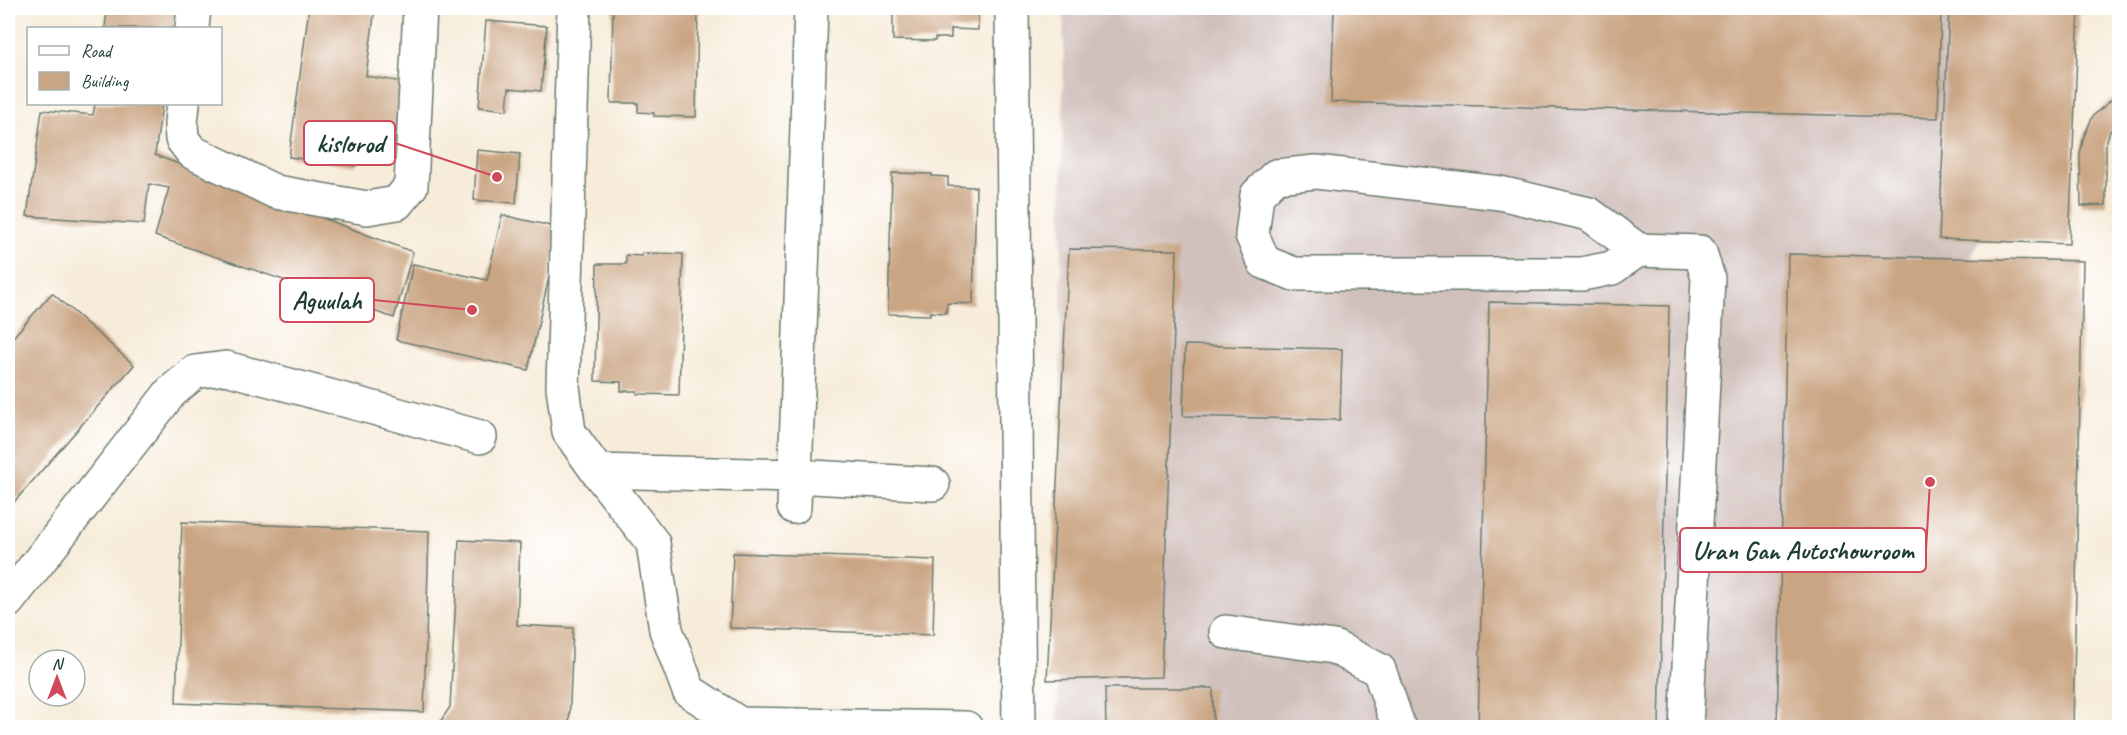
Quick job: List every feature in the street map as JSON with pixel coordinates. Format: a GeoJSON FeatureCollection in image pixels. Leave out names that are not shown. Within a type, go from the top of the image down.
{"type":"FeatureCollection","features":[{"type":"Feature","properties":{"kind":"street"},"geometry":{"type":"LineString","coordinates":[[192,27],[194,8]]}},
{"type":"Feature","properties":{"kind":"street"},"geometry":{"type":"LineString","coordinates":[[183,105],[182,139],[192,152],[276,192],[367,208],[397,203],[411,186],[420,8]]}},
{"type":"Feature","properties":{"kind":"street"},"geometry":{"type":"LineString","coordinates":[[574,8],[563,387],[569,432],[653,543],[666,630],[690,691],[740,724],[966,728]]}},
{"type":"Feature","properties":{"kind":"street"},"geometry":{"type":"LineString","coordinates":[[795,491],[811,8]]}},
{"type":"Feature","properties":{"kind":"street"},"geometry":{"type":"LineString","coordinates":[[1012,8],[1019,728]]}},
{"type":"Feature","properties":{"kind":"street"},"geometry":{"type":"LineString","coordinates":[[1638,250],[1612,268],[1582,274],[1294,274],[1264,262],[1252,235],[1257,195],[1276,176],[1316,172],[1500,193],[1589,214],[1638,250],[1700,252],[1708,278],[1686,728]]}},
{"type":"Feature","properties":{"kind":"street"},"geometry":{"type":"LineString","coordinates":[[8,601],[171,392],[195,372],[226,368],[480,437]]}},
{"type":"Feature","properties":{"kind":"street"},"geometry":{"type":"LineString","coordinates":[[597,471],[795,491],[933,484]]}},
{"type":"Feature","properties":{"kind":"street"},"geometry":{"type":"LineString","coordinates":[[1226,632],[1334,647],[1378,670],[1399,728]]}},
{"type":"Feature","properties":{"kind":"shaded area"},"geometry":{"type":"Polygon","coordinates":[[[1064,8],[2079,8],[1769,727],[1057,728],[1064,8]]]}},
{"type":"Feature","properties":{"kind":"building"},"geometry":{"type":"Polygon","coordinates":[[[107,8],[203,8],[203,27],[105,27],[107,8]]]}},
{"type":"Feature","properties":{"kind":"building"},"geometry":{"type":"Polygon","coordinates":[[[309,8],[375,8],[366,76],[403,82],[394,143],[360,138],[356,166],[289,157],[309,8]]]}},
{"type":"Feature","properties":{"kind":"building"},"geometry":{"type":"Polygon","coordinates":[[[613,8],[698,8],[696,117],[654,116],[654,113],[638,112],[638,103],[611,103],[613,8]]]}},
{"type":"Feature","properties":{"kind":"building"},"geometry":{"type":"Polygon","coordinates":[[[893,8],[978,8],[978,30],[951,29],[951,38],[935,38],[935,41],[893,40],[893,8]]]}},
{"type":"Feature","properties":{"kind":"building"},"geometry":{"type":"Polygon","coordinates":[[[1334,8],[1941,8],[1938,118],[1331,102],[1334,8]]]}},
{"type":"Feature","properties":{"kind":"building"},"geometry":{"type":"Polygon","coordinates":[[[1949,8],[2079,8],[2069,244],[1939,239],[1949,8]]]}},
{"type":"Feature","properties":{"kind":"building"},"geometry":{"type":"Polygon","coordinates":[[[486,21],[547,26],[541,91],[509,88],[507,110],[479,107],[486,21]]]}},
{"type":"Feature","properties":{"kind":"building"},"geometry":{"type":"Polygon","coordinates":[[[2120,92],[2120,122],[2110,131],[2106,144],[2106,205],[2081,206],[2080,154],[2084,136],[2093,116],[2120,92]]]}},
{"type":"Feature","properties":{"kind":"building"},"geometry":{"type":"Polygon","coordinates":[[[95,105],[162,105],[155,155],[413,252],[394,318],[155,236],[169,188],[149,184],[144,224],[27,216],[42,110],[93,115],[95,105]]]}},
{"type":"Feature","properties":{"kind":"building"},"geometry":{"type":"Polygon","coordinates":[[[477,150],[520,154],[516,203],[474,200],[477,150]]]}},
{"type":"Feature","properties":{"kind":"building"},"geometry":{"type":"Polygon","coordinates":[[[892,173],[932,174],[932,176],[948,177],[948,186],[976,187],[973,304],[947,303],[946,313],[930,312],[930,315],[888,314],[892,173]]]}},
{"type":"Feature","properties":{"kind":"building"},"geometry":{"type":"Polygon","coordinates":[[[502,215],[560,228],[528,370],[396,340],[413,264],[487,280],[502,215]]]}},
{"type":"Feature","properties":{"kind":"building"},"geometry":{"type":"Polygon","coordinates":[[[1069,249],[1177,250],[1161,677],[1047,680],[1069,249]]]}},
{"type":"Feature","properties":{"kind":"building"},"geometry":{"type":"Polygon","coordinates":[[[642,253],[683,254],[679,395],[637,394],[637,391],[621,391],[621,382],[595,381],[597,264],[626,264],[626,255],[642,256],[642,253]]]}},
{"type":"Feature","properties":{"kind":"building"},"geometry":{"type":"Polygon","coordinates":[[[1788,254],[2083,261],[2073,728],[1777,728],[1788,254]]]}},
{"type":"Feature","properties":{"kind":"building"},"geometry":{"type":"Polygon","coordinates":[[[52,293],[134,365],[8,509],[8,343],[52,293]]]}},
{"type":"Feature","properties":{"kind":"building"},"geometry":{"type":"Polygon","coordinates":[[[1489,302],[1669,306],[1659,728],[1478,728],[1489,302]]]}},
{"type":"Feature","properties":{"kind":"building"},"geometry":{"type":"Polygon","coordinates":[[[1185,345],[1342,349],[1340,420],[1183,416],[1185,345]]]}},
{"type":"Feature","properties":{"kind":"building"},"geometry":{"type":"Polygon","coordinates":[[[182,522],[429,531],[424,712],[176,703],[182,522]]]}},
{"type":"Feature","properties":{"kind":"building"},"geometry":{"type":"Polygon","coordinates":[[[459,540],[520,543],[517,625],[573,628],[569,728],[436,728],[450,707],[459,540]]]}},
{"type":"Feature","properties":{"kind":"building"},"geometry":{"type":"Polygon","coordinates":[[[733,553],[935,560],[933,635],[730,628],[733,553]]]}},
{"type":"Feature","properties":{"kind":"building"},"geometry":{"type":"Polygon","coordinates":[[[1105,688],[1213,688],[1213,728],[1106,728],[1105,688]]]}},
{"type":"Feature","properties":{"kind":"place","name":"kislorod"},"geometry":{"type":"Point","coordinates":[497,177]}},
{"type":"Feature","properties":{"kind":"place","name":"Aguulah"},"geometry":{"type":"Point","coordinates":[472,310]}},
{"type":"Feature","properties":{"kind":"place","name":"Uran Gan Autoshowroom"},"geometry":{"type":"Point","coordinates":[1930,482]}}]}
